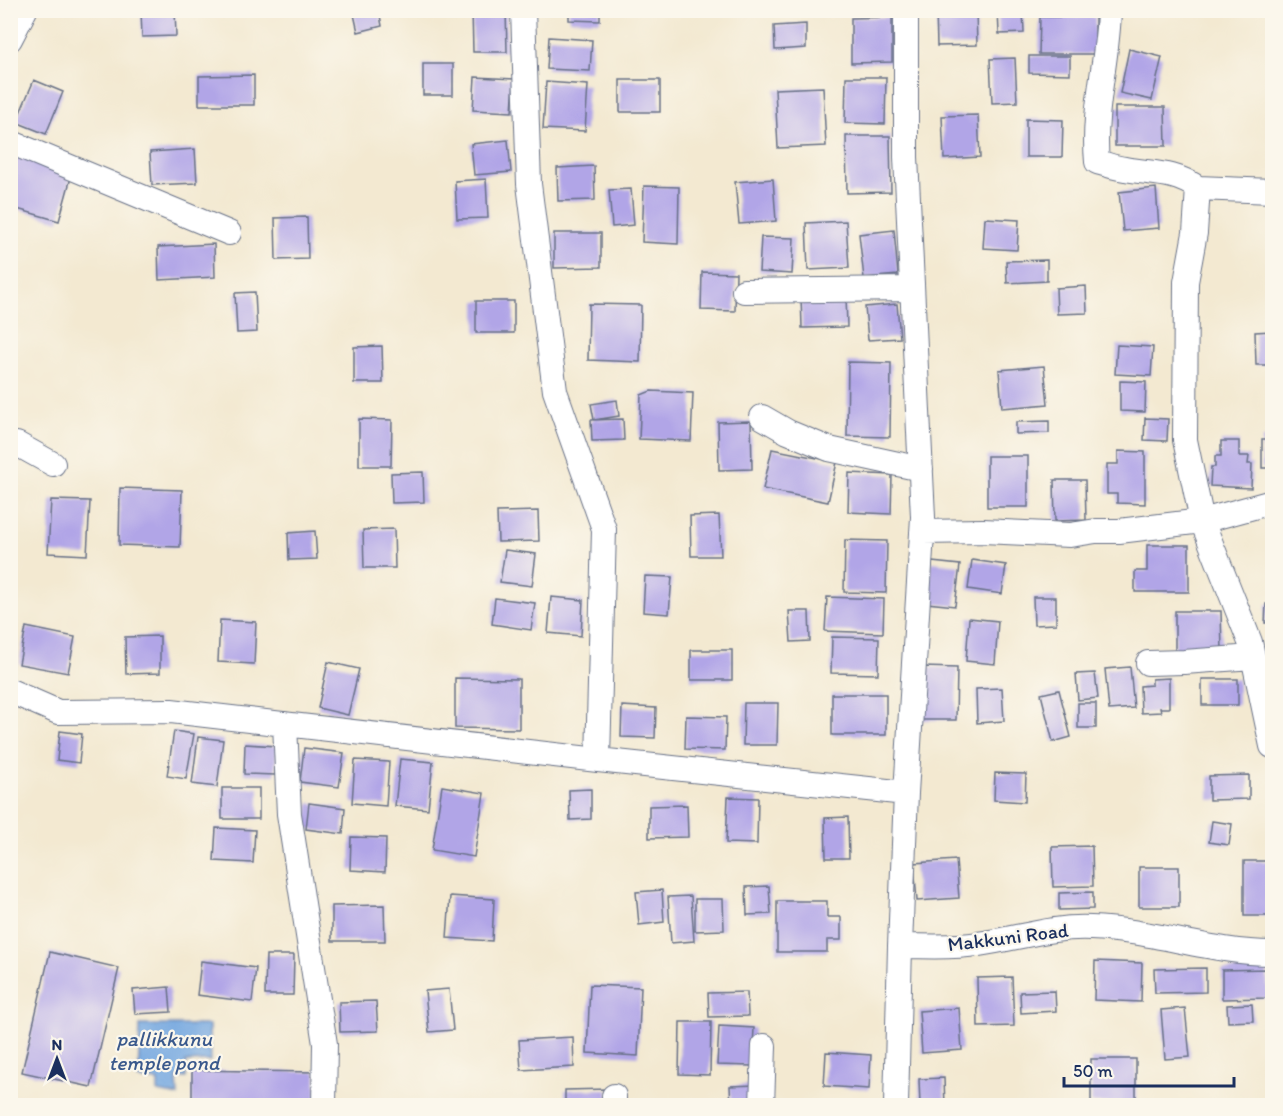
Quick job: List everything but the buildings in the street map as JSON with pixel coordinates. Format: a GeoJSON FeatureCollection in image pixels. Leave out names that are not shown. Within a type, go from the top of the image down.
{"type":"FeatureCollection","features":[{"type":"Feature","properties":{"kind":"street"},"geometry":{"type":"LineString","coordinates":[[10,39],[25,10]]}},
{"type":"Feature","properties":{"kind":"street"},"geometry":{"type":"LineString","coordinates":[[522,10],[529,184],[555,391],[604,529],[598,760]]}},
{"type":"Feature","properties":{"kind":"street"},"geometry":{"type":"LineString","coordinates":[[896,1106],[906,793],[922,532],[906,157],[906,10]]}},
{"type":"Feature","properties":{"kind":"street"},"geometry":{"type":"LineString","coordinates":[[1109,10],[1097,108],[1097,162],[1124,169],[1159,172],[1184,178],[1198,188],[1272,191]]}},
{"type":"Feature","properties":{"kind":"street"},"geometry":{"type":"LineString","coordinates":[[10,142],[229,233]]}},
{"type":"Feature","properties":{"kind":"street"},"geometry":{"type":"LineString","coordinates":[[1198,188],[1195,233],[1186,282],[1185,440],[1202,521],[1250,642],[1272,739]]}},
{"type":"Feature","properties":{"kind":"street"},"geometry":{"type":"LineString","coordinates":[[744,291],[912,289]]}},
{"type":"Feature","properties":{"kind":"street"},"geometry":{"type":"LineString","coordinates":[[762,417],[788,432],[829,449],[921,469]]}},
{"type":"Feature","properties":{"kind":"street"},"geometry":{"type":"LineString","coordinates":[[10,448],[17,444],[53,464]]}},
{"type":"Feature","properties":{"kind":"street"},"geometry":{"type":"LineString","coordinates":[[922,532],[983,531],[1070,535],[1202,521],[1272,502]]}},
{"type":"Feature","properties":{"kind":"street"},"geometry":{"type":"LineString","coordinates":[[1148,663],[1253,657]]}},
{"type":"Feature","properties":{"kind":"street"},"geometry":{"type":"LineString","coordinates":[[10,691],[58,712],[171,711],[906,793]]}},
{"type":"Feature","properties":{"kind":"street"},"geometry":{"type":"LineString","coordinates":[[285,724],[289,814],[325,1044],[324,1106]]}},
{"type":"Feature","properties":{"kind":"street","name":"Makkuni Road"},"geometry":{"type":"LineString","coordinates":[[900,946],[976,945],[1064,929],[1090,928],[1141,933],[1250,953],[1272,953]]}},
{"type":"Feature","properties":{"kind":"street"},"geometry":{"type":"LineString","coordinates":[[762,1106],[764,1046]]}},
{"type":"Feature","properties":{"kind":"water","name":"pallikkunu temple pond"},"geometry":{"type":"Polygon","coordinates":[[[140,1025],[209,1025],[210,1061],[186,1062],[186,1078],[177,1077],[178,1096],[158,1092],[158,1081],[138,1079],[140,1025]]]}}]}
